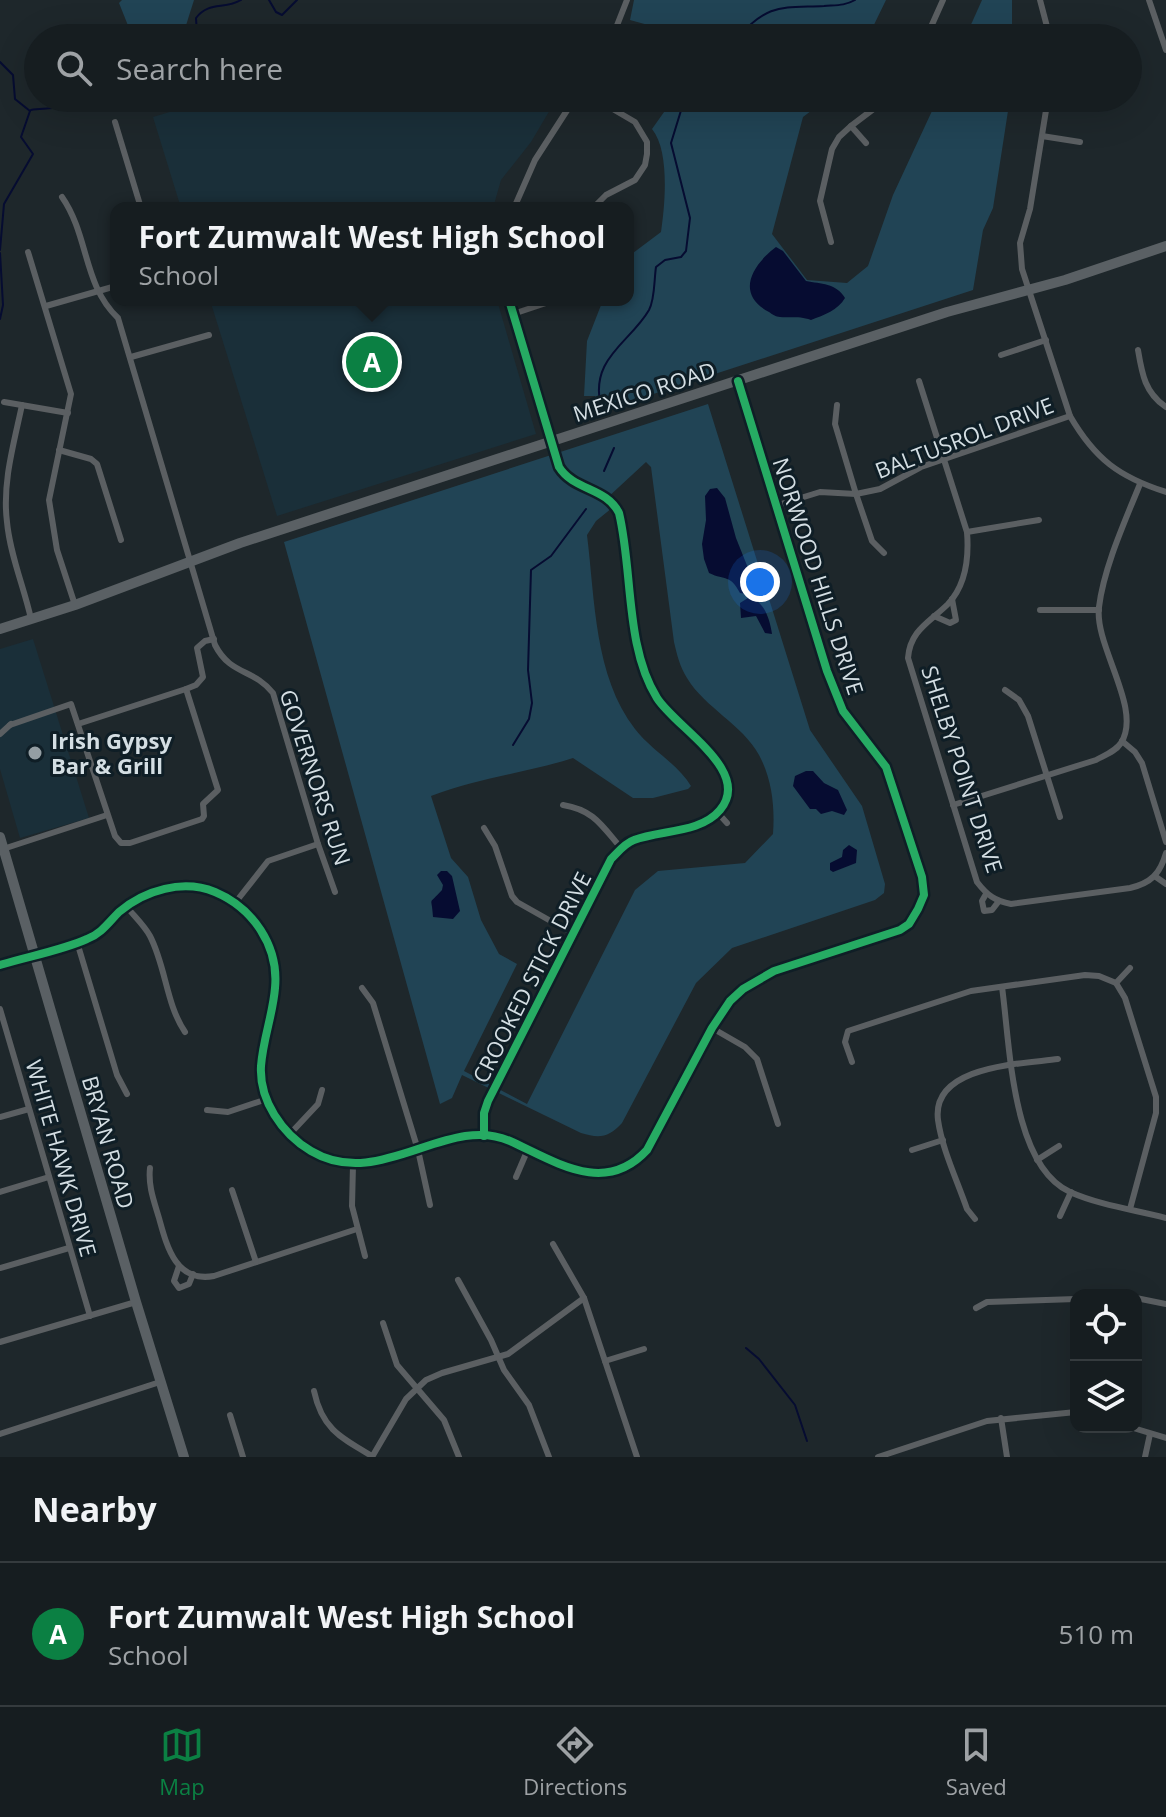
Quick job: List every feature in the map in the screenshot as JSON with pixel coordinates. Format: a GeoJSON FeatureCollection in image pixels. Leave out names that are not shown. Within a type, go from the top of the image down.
{"type":"FeatureCollection","features":[{"type":"Feature","properties":{"kind":"main road","name":"MEXICO ROAD"},"geometry":{"type":"LineString","coordinates":[[0,629],[75,605],[191,560],[947,312],[1029,290],[1166,246]]}},
{"type":"Feature","properties":{"kind":"main road","name":"BRYAN ROAD"},"geometry":{"type":"LineString","coordinates":[[2,843],[184,1457]]}},
{"type":"Feature","properties":{"kind":"street"},"geometry":{"type":"LineString","coordinates":[[618,24],[627,0]]}},
{"type":"Feature","properties":{"kind":"street"},"geometry":{"type":"LineString","coordinates":[[932,24],[943,0]]}},
{"type":"Feature","properties":{"kind":"street"},"geometry":{"type":"LineString","coordinates":[[1040,0],[1046,24]]}},
{"type":"Feature","properties":{"kind":"street"},"geometry":{"type":"LineString","coordinates":[[1149,0],[1166,50]]}},
{"type":"Feature","properties":{"kind":"street"},"geometry":{"type":"LineString","coordinates":[[517,202],[535,160],[566,112]]}},
{"type":"Feature","properties":{"kind":"street"},"geometry":{"type":"LineString","coordinates":[[599,202],[635,180],[645,165],[647,142],[635,122],[618,112]]}},
{"type":"Feature","properties":{"kind":"street"},"geometry":{"type":"LineString","coordinates":[[831,242],[821,210],[821,192],[832,149],[839,137],[870,112]]}},
{"type":"Feature","properties":{"kind":"street"},"geometry":{"type":"LineString","coordinates":[[1046,112],[1030,209],[1020,243],[1020,264],[1070,416],[1103,461],[1140,484],[1166,492]]}},
{"type":"Feature","properties":{"kind":"street"},"geometry":{"type":"LineString","coordinates":[[115,122],[139,202]]}},
{"type":"Feature","properties":{"kind":"street"},"geometry":{"type":"LineString","coordinates":[[851,126],[866,143]]}},
{"type":"Feature","properties":{"kind":"street"},"geometry":{"type":"LineString","coordinates":[[1042,136],[1080,142]]}},
{"type":"Feature","properties":{"kind":"street","name":"GOVERNORS RUN"},"geometry":{"type":"LineString","coordinates":[[62,197],[72,211],[97,293],[118,318],[214,639],[227,664],[258,677],[273,693],[335,892]]}},
{"type":"Feature","properties":{"kind":"street"},"geometry":{"type":"LineString","coordinates":[[28,252],[71,394],[49,500],[57,550],[75,605]]}},
{"type":"Feature","properties":{"kind":"street"},"geometry":{"type":"LineString","coordinates":[[46,306],[110,288]]}},
{"type":"Feature","properties":{"kind":"street"},"geometry":{"type":"LineString","coordinates":[[511,306],[564,476],[610,499],[619,513],[639,656],[648,683],[666,711],[720,763],[728,791],[718,813],[700,824],[632,841],[621,848],[593,816],[579,808],[563,805]]}},
{"type":"Feature","properties":{"kind":"street"},"geometry":{"type":"LineString","coordinates":[[513,314],[537,306]]}},
{"type":"Feature","properties":{"kind":"street"},"geometry":{"type":"LineString","coordinates":[[131,357],[209,335]]}},
{"type":"Feature","properties":{"kind":"street"},"geometry":{"type":"LineString","coordinates":[[1001,355],[1046,340]]}},
{"type":"Feature","properties":{"kind":"street"},"geometry":{"type":"LineString","coordinates":[[1138,350],[1143,376],[1151,394],[1166,407]]}},
{"type":"Feature","properties":{"kind":"street","name":"NORWOOD HILLS DRIVE"},"geometry":{"type":"LineString","coordinates":[[0,965],[100,932],[126,906],[150,892],[174,887],[213,891],[235,903],[258,925],[274,961],[275,991],[261,1066],[267,1099],[275,1117],[289,1135],[312,1152],[353,1165],[381,1161],[455,1139],[484,1136],[505,1139],[580,1172],[608,1173],[631,1166],[647,1150],[712,1028],[730,1001],[749,984],[774,971],[900,930],[914,917],[924,895],[922,877],[886,767],[843,711],[827,671],[738,381]]}},
{"type":"Feature","properties":{"kind":"street","name":"SHELBY POINT DRIVE"},"geometry":{"type":"LineString","coordinates":[[919,381],[967,532],[968,560],[952,599],[914,635],[908,658],[977,882],[986,894],[1013,904],[1130,888],[1144,885],[1156,877]]}},
{"type":"Feature","properties":{"kind":"street"},"geometry":{"type":"LineString","coordinates":[[4,402],[68,413]]}},
{"type":"Feature","properties":{"kind":"street"},"geometry":{"type":"LineString","coordinates":[[22,405],[11,453],[5,505],[7,526],[31,619]]}},
{"type":"Feature","properties":{"kind":"street"},"geometry":{"type":"LineString","coordinates":[[837,405],[835,424],[856,494],[872,541],[884,553]]}},
{"type":"Feature","properties":{"kind":"street","name":"BALTUSROL DRIVE"},"geometry":{"type":"LineString","coordinates":[[778,505],[827,491],[856,494],[880,489],[921,467],[1070,416]]}},
{"type":"Feature","properties":{"kind":"street"},"geometry":{"type":"LineString","coordinates":[[59,450],[91,459],[97,464],[121,540]]}},
{"type":"Feature","properties":{"kind":"street"},"geometry":{"type":"LineString","coordinates":[[953,805],[1096,760],[1112,752],[1122,741],[1126,714],[1101,634],[1099,610],[1125,522],[1140,484]]}},
{"type":"Feature","properties":{"kind":"street"},"geometry":{"type":"LineString","coordinates":[[967,532],[1039,520]]}},
{"type":"Feature","properties":{"kind":"street","name":"SHELBY POINT DRIVE"},"geometry":{"type":"LineString","coordinates":[[934,616],[950,623],[956,620],[952,599]]}},
{"type":"Feature","properties":{"kind":"street"},"geometry":{"type":"LineString","coordinates":[[1040,610],[1099,610]]}},
{"type":"Feature","properties":{"kind":"street"},"geometry":{"type":"LineString","coordinates":[[78,724],[196,685],[203,677],[197,648],[205,641],[214,639]]}},
{"type":"Feature","properties":{"kind":"street"},"geometry":{"type":"LineString","coordinates":[[0,734],[10,725],[70,700],[116,840],[127,844],[202,819],[203,804],[218,790],[186,689]]}},
{"type":"Feature","properties":{"kind":"street"},"geometry":{"type":"LineString","coordinates":[[1005,690],[1019,700],[1028,716],[1060,817]]}},
{"type":"Feature","properties":{"kind":"street"},"geometry":{"type":"LineString","coordinates":[[1122,741],[1142,763],[1166,842]]}},
{"type":"Feature","properties":{"kind":"street"},"geometry":{"type":"LineString","coordinates":[[718,813],[727,823]]}},
{"type":"Feature","properties":{"kind":"street"},"geometry":{"type":"LineString","coordinates":[[2,843],[107,815]]}},
{"type":"Feature","properties":{"kind":"street"},"geometry":{"type":"LineString","coordinates":[[484,828],[495,846],[512,896],[517,902],[572,933]]}},
{"type":"Feature","properties":{"kind":"street"},"geometry":{"type":"LineString","coordinates":[[235,903],[268,861],[318,844]]}},
{"type":"Feature","properties":{"kind":"street","name":"CROOKED STICK DRIVE"},"geometry":{"type":"LineString","coordinates":[[484,1136],[484,1113],[488,1101],[572,933],[611,859],[621,848]]}},
{"type":"Feature","properties":{"kind":"street"},"geometry":{"type":"LineString","coordinates":[[1166,853],[1164,866],[1156,877],[1166,884]]}},
{"type":"Feature","properties":{"kind":"street","name":"SHELBY POINT DRIVE"},"geometry":{"type":"LineString","coordinates":[[986,894],[982,901],[984,911],[992,910],[999,901]]}},
{"type":"Feature","properties":{"kind":"street"},"geometry":{"type":"LineString","coordinates":[[126,906],[149,933],[176,1018],[185,1032]]}},
{"type":"Feature","properties":{"kind":"street"},"geometry":{"type":"LineString","coordinates":[[77,942],[117,1075],[127,1094]]}},
{"type":"Feature","properties":{"kind":"street"},"geometry":{"type":"LineString","coordinates":[[1116,983],[1130,968]]}},
{"type":"Feature","properties":{"kind":"street"},"geometry":{"type":"LineString","coordinates":[[852,1062],[845,1042],[848,1031],[971,991],[1085,975],[1099,976],[1116,983],[1125,998],[1156,1097],[1156,1113],[1130,1209]]}},
{"type":"Feature","properties":{"kind":"street"},"geometry":{"type":"LineString","coordinates":[[1002,987],[1020,1116],[1037,1160],[1053,1180],[1071,1192],[1166,1218]]}},
{"type":"Feature","properties":{"kind":"street"},"geometry":{"type":"LineString","coordinates":[[362,988],[373,1003],[418,1150],[430,1205]]}},
{"type":"Feature","properties":{"kind":"street","name":"WHITE HAWK DRIVE"},"geometry":{"type":"LineString","coordinates":[[0,1009],[90,1316]]}},
{"type":"Feature","properties":{"kind":"street"},"geometry":{"type":"LineString","coordinates":[[712,1028],[745,1047],[757,1059],[778,1124]]}},
{"type":"Feature","properties":{"kind":"street"},"geometry":{"type":"LineString","coordinates":[[0,1042],[9,1040]]}},
{"type":"Feature","properties":{"kind":"street"},"geometry":{"type":"LineString","coordinates":[[975,1219],[967,1209],[943,1140],[938,1108],[942,1095],[950,1085],[977,1072],[1058,1059]]}},
{"type":"Feature","properties":{"kind":"street"},"geometry":{"type":"LineString","coordinates":[[289,1135],[318,1104],[322,1090]]}},
{"type":"Feature","properties":{"kind":"street"},"geometry":{"type":"LineString","coordinates":[[207,1110],[228,1112],[267,1099]]}},
{"type":"Feature","properties":{"kind":"street"},"geometry":{"type":"LineString","coordinates":[[0,1117],[29,1109]]}},
{"type":"Feature","properties":{"kind":"street"},"geometry":{"type":"LineString","coordinates":[[912,1150],[943,1140]]}},
{"type":"Feature","properties":{"kind":"street"},"geometry":{"type":"LineString","coordinates":[[1037,1160],[1059,1146]]}},
{"type":"Feature","properties":{"kind":"street"},"geometry":{"type":"LineString","coordinates":[[516,1177],[528,1149]]}},
{"type":"Feature","properties":{"kind":"street"},"geometry":{"type":"LineString","coordinates":[[353,1165],[352,1206],[365,1256]]}},
{"type":"Feature","properties":{"kind":"street"},"geometry":{"type":"LineString","coordinates":[[150,1168],[149,1181],[169,1252],[179,1266],[193,1274],[209,1277],[357,1229]]}},
{"type":"Feature","properties":{"kind":"street"},"geometry":{"type":"LineString","coordinates":[[0,1192],[49,1177]]}},
{"type":"Feature","properties":{"kind":"street"},"geometry":{"type":"LineString","coordinates":[[232,1190],[256,1262]]}},
{"type":"Feature","properties":{"kind":"street"},"geometry":{"type":"LineString","coordinates":[[1060,1216],[1071,1192]]}},
{"type":"Feature","properties":{"kind":"street"},"geometry":{"type":"LineString","coordinates":[[553,1244],[584,1298],[637,1457]]}},
{"type":"Feature","properties":{"kind":"street"},"geometry":{"type":"LineString","coordinates":[[0,1268],[69,1248]]}},
{"type":"Feature","properties":{"kind":"street"},"geometry":{"type":"LineString","coordinates":[[179,1266],[174,1281],[179,1288],[189,1284],[193,1274]]}},
{"type":"Feature","properties":{"kind":"street"},"geometry":{"type":"LineString","coordinates":[[458,1280],[504,1370],[529,1405],[549,1457]]}},
{"type":"Feature","properties":{"kind":"street"},"geometry":{"type":"LineString","coordinates":[[314,1391],[322,1417],[332,1430],[372,1456],[406,1399],[426,1380],[517,1349],[584,1298]]}},
{"type":"Feature","properties":{"kind":"street"},"geometry":{"type":"LineString","coordinates":[[976,1308],[987,1302],[1070,1299]]}},
{"type":"Feature","properties":{"kind":"street"},"geometry":{"type":"LineString","coordinates":[[1142,1299],[1166,1304]]}},
{"type":"Feature","properties":{"kind":"street"},"geometry":{"type":"LineString","coordinates":[[0,1342],[136,1302]]}},
{"type":"Feature","properties":{"kind":"street"},"geometry":{"type":"LineString","coordinates":[[383,1323],[397,1365],[444,1420],[459,1457]]}},
{"type":"Feature","properties":{"kind":"street"},"geometry":{"type":"LineString","coordinates":[[605,1361],[644,1349]]}},
{"type":"Feature","properties":{"kind":"street"},"geometry":{"type":"LineString","coordinates":[[0,1434],[160,1382]]}},
{"type":"Feature","properties":{"kind":"street"},"geometry":{"type":"LineString","coordinates":[[878,1457],[1001,1418],[1070,1412]]}},
{"type":"Feature","properties":{"kind":"street"},"geometry":{"type":"LineString","coordinates":[[230,1415],[243,1457]]}},
{"type":"Feature","properties":{"kind":"street"},"geometry":{"type":"LineString","coordinates":[[1001,1418],[1007,1457]]}},
{"type":"Feature","properties":{"kind":"street"},"geometry":{"type":"LineString","coordinates":[[1142,1431],[1166,1438]]}},
{"type":"Feature","properties":{"kind":"street"},"geometry":{"type":"LineString","coordinates":[[1145,1457],[1150,1434]]}},
{"type":"Feature","properties":{"kind":"shaded area"},"geometry":{"type":"Polygon","coordinates":[[[122,0],[194,0],[186,24],[127,24],[119,3],[122,0]]]}},
{"type":"Feature","properties":{"kind":"shaded area"},"geometry":{"type":"Polygon","coordinates":[[[634,0],[886,0],[874,24],[644,24],[630,20],[634,0]]]}},
{"type":"Feature","properties":{"kind":"shaded area"},"geometry":{"type":"Polygon","coordinates":[[[982,0],[1012,0],[1012,24],[971,24],[982,0]]]}},
{"type":"Feature","properties":{"kind":"shaded area"},"geometry":{"type":"Polygon","coordinates":[[[170,112],[549,112],[531,142],[501,180],[495,202],[179,202],[153,117],[170,112]]]}},
{"type":"Feature","properties":{"kind":"shaded area"},"geometry":{"type":"Polygon","coordinates":[[[664,112],[810,112],[803,117],[772,234],[807,280],[847,283],[868,266],[893,195],[932,112],[1008,112],[993,208],[983,230],[973,290],[598,412],[595,396],[584,396],[587,341],[601,306],[634,306],[634,252],[661,232],[664,164],[658,139],[652,129],[664,112]]]}},
{"type":"Feature","properties":{"kind":"shaded area"},"geometry":{"type":"Polygon","coordinates":[[[212,306],[499,306],[536,434],[277,516],[212,306]]]}},
{"type":"Feature","properties":{"kind":"shaded area"},"geometry":{"type":"Polygon","coordinates":[[[708,404],[810,730],[862,806],[885,884],[884,893],[875,900],[732,948],[696,983],[622,1123],[608,1134],[594,1136],[581,1133],[462,1075],[452,1098],[440,1104],[284,542],[708,404]],[[646,462],[606,499],[612,508],[596,521],[587,535],[595,611],[604,661],[621,708],[641,737],[691,786],[653,798],[633,798],[573,758],[431,796],[451,858],[468,877],[481,920],[499,954],[517,964],[464,1071],[527,1104],[635,890],[658,871],[745,863],[773,834],[772,793],[759,755],[743,734],[695,689],[679,661],[651,467],[646,462]]]}},
{"type":"Feature","properties":{"kind":"shaded area"},"geometry":{"type":"Polygon","coordinates":[[[33,639],[89,818],[20,838],[0,769],[0,649],[33,639]]]}},
{"type":"Feature","properties":{"kind":"water"},"geometry":{"type":"Polygon","coordinates":[[[776,247],[783,251],[806,281],[837,289],[845,298],[839,306],[811,320],[777,316],[759,305],[752,297],[751,280],[760,262],[776,247]]]}},
{"type":"Feature","properties":{"kind":"water"},"geometry":{"type":"Polygon","coordinates":[[[717,488],[725,498],[752,578],[751,590],[747,594],[740,593],[730,580],[709,573],[704,559],[705,496],[710,489],[717,488]]]}},
{"type":"Feature","properties":{"kind":"water"},"geometry":{"type":"Polygon","coordinates":[[[748,598],[762,606],[772,634],[765,633],[756,616],[741,618],[740,603],[748,598]]]}},
{"type":"Feature","properties":{"kind":"water"},"geometry":{"type":"Polygon","coordinates":[[[813,771],[824,783],[838,790],[847,810],[844,815],[832,811],[821,814],[816,809],[810,809],[793,786],[795,776],[813,771]]]}},
{"type":"Feature","properties":{"kind":"water"},"geometry":{"type":"Polygon","coordinates":[[[849,845],[857,850],[856,863],[833,872],[830,870],[830,863],[842,857],[843,850],[849,845]]]}},
{"type":"Feature","properties":{"kind":"water"},"geometry":{"type":"Polygon","coordinates":[[[447,871],[452,876],[460,911],[453,919],[433,917],[432,901],[443,885],[437,875],[447,871]]]}},
{"type":"Feature","properties":{"kind":"waterway"},"geometry":{"type":"LineString","coordinates":[[196,24],[196,18],[206,9],[241,0]]}},
{"type":"Feature","properties":{"kind":"waterway"},"geometry":{"type":"LineString","coordinates":[[269,0],[276,12],[282,15],[297,0]]}},
{"type":"Feature","properties":{"kind":"waterway"},"geometry":{"type":"LineString","coordinates":[[752,24],[776,10],[840,5],[855,0]]}},
{"type":"Feature","properties":{"kind":"waterway"},"geometry":{"type":"LineString","coordinates":[[0,62],[13,75],[15,99],[24,106]]}},
{"type":"Feature","properties":{"kind":"waterway"},"geometry":{"type":"LineString","coordinates":[[0,250],[4,204],[33,154],[21,137],[30,112]]}},
{"type":"Feature","properties":{"kind":"waterway"},"geometry":{"type":"LineString","coordinates":[[601,407],[599,390],[606,363],[649,310],[656,267],[665,260],[681,257],[686,251],[690,218],[671,143],[681,112]]}},
{"type":"Feature","properties":{"kind":"waterway"},"geometry":{"type":"LineString","coordinates":[[0,253],[3,305],[0,319]]}},
{"type":"Feature","properties":{"kind":"waterway"},"geometry":{"type":"LineString","coordinates":[[604,471],[614,448]]}},
{"type":"Feature","properties":{"kind":"waterway"},"geometry":{"type":"LineString","coordinates":[[513,745],[529,719],[532,703],[528,670],[531,570],[551,556],[586,509]]}},
{"type":"Feature","properties":{"kind":"waterway"},"geometry":{"type":"LineString","coordinates":[[746,1348],[759,1359],[795,1405],[807,1441]]}},
{"type":"Feature","properties":{"kind":"cycle path"},"geometry":{"type":"LineString","coordinates":[[484,1136],[484,1113],[488,1101],[611,859],[634,840],[702,823],[720,810],[728,795],[727,780],[720,765],[667,710],[647,678],[635,632],[619,513],[606,498],[573,481],[559,467],[511,306]]}},
{"type":"Feature","properties":{"kind":"cycle path"},"geometry":{"type":"LineString","coordinates":[[0,965],[92,937],[129,904],[152,893],[177,887],[203,888],[241,908],[252,918],[268,943],[273,958],[275,988],[261,1079],[274,1115],[300,1144],[337,1161],[362,1163],[462,1137],[486,1135],[510,1141],[580,1171],[614,1171],[631,1164],[647,1150],[712,1028],[730,1001],[743,989],[774,971],[900,930],[909,924],[924,895],[922,877],[886,767],[843,711],[827,671],[738,381]]}},
{"type":"Feature","properties":{"kind":"place","name":"Fort Zumwalt West High School"},"geometry":{"type":"Point","coordinates":[372,362]}},
{"type":"Feature","properties":{"kind":"place","name":"Irish Gypsy Bar & Grill"},"geometry":{"type":"Point","coordinates":[35,753]}}]}
